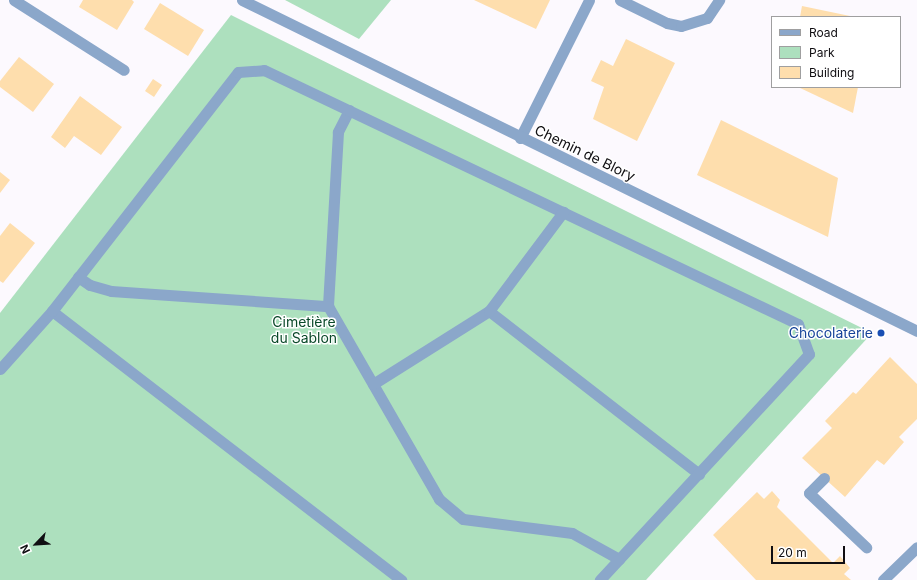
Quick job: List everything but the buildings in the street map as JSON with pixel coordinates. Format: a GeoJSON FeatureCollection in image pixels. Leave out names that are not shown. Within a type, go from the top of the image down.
{"type":"FeatureCollection","features":[{"type":"Feature","properties":{"kind":"street"},"geometry":{"type":"LineString","coordinates":[[14,0],[124,70]]}},
{"type":"Feature","properties":{"kind":"street","name":"Chemin de Blory"},"geometry":{"type":"LineString","coordinates":[[242,0],[520,138],[917,330]]}},
{"type":"Feature","properties":{"kind":"street"},"geometry":{"type":"LineString","coordinates":[[520,138],[589,0]]}},
{"type":"Feature","properties":{"kind":"street"},"geometry":{"type":"LineString","coordinates":[[620,0],[667,23],[682,26],[707,18],[719,0]]}},
{"type":"Feature","properties":{"kind":"street"},"geometry":{"type":"LineString","coordinates":[[0,369],[52,311],[238,72],[264,70],[798,324],[809,354],[600,580]]}},
{"type":"Feature","properties":{"kind":"street"},"geometry":{"type":"LineString","coordinates":[[349,110],[338,132],[328,306],[439,499],[452,512],[463,519],[572,534],[619,559]]}},
{"type":"Feature","properties":{"kind":"street"},"geometry":{"type":"LineString","coordinates":[[372,384],[489,312],[563,212]]}},
{"type":"Feature","properties":{"kind":"street"},"geometry":{"type":"LineString","coordinates":[[78,277],[90,285],[111,291],[328,306]]}},
{"type":"Feature","properties":{"kind":"street"},"geometry":{"type":"LineString","coordinates":[[52,311],[401,580]]}},
{"type":"Feature","properties":{"kind":"street"},"geometry":{"type":"LineString","coordinates":[[489,312],[699,474]]}},
{"type":"Feature","properties":{"kind":"street"},"geometry":{"type":"LineString","coordinates":[[824,478],[810,494],[866,547]]}},
{"type":"Feature","properties":{"kind":"street"},"geometry":{"type":"LineString","coordinates":[[883,580],[917,547]]}},
{"type":"Feature","properties":{"kind":"green space"},"geometry":{"type":"Polygon","coordinates":[[[285,0],[391,0],[359,39],[285,0]]]}},
{"type":"Feature","properties":{"kind":"green space","name":"Cimetière du Sablon"},"geometry":{"type":"Polygon","coordinates":[[[231,15],[872,333],[646,580],[0,580],[0,313],[231,15]]]}},
{"type":"Feature","properties":{"kind":"place","name":"Chocolaterie"},"geometry":{"type":"Point","coordinates":[881,333]}}]}
